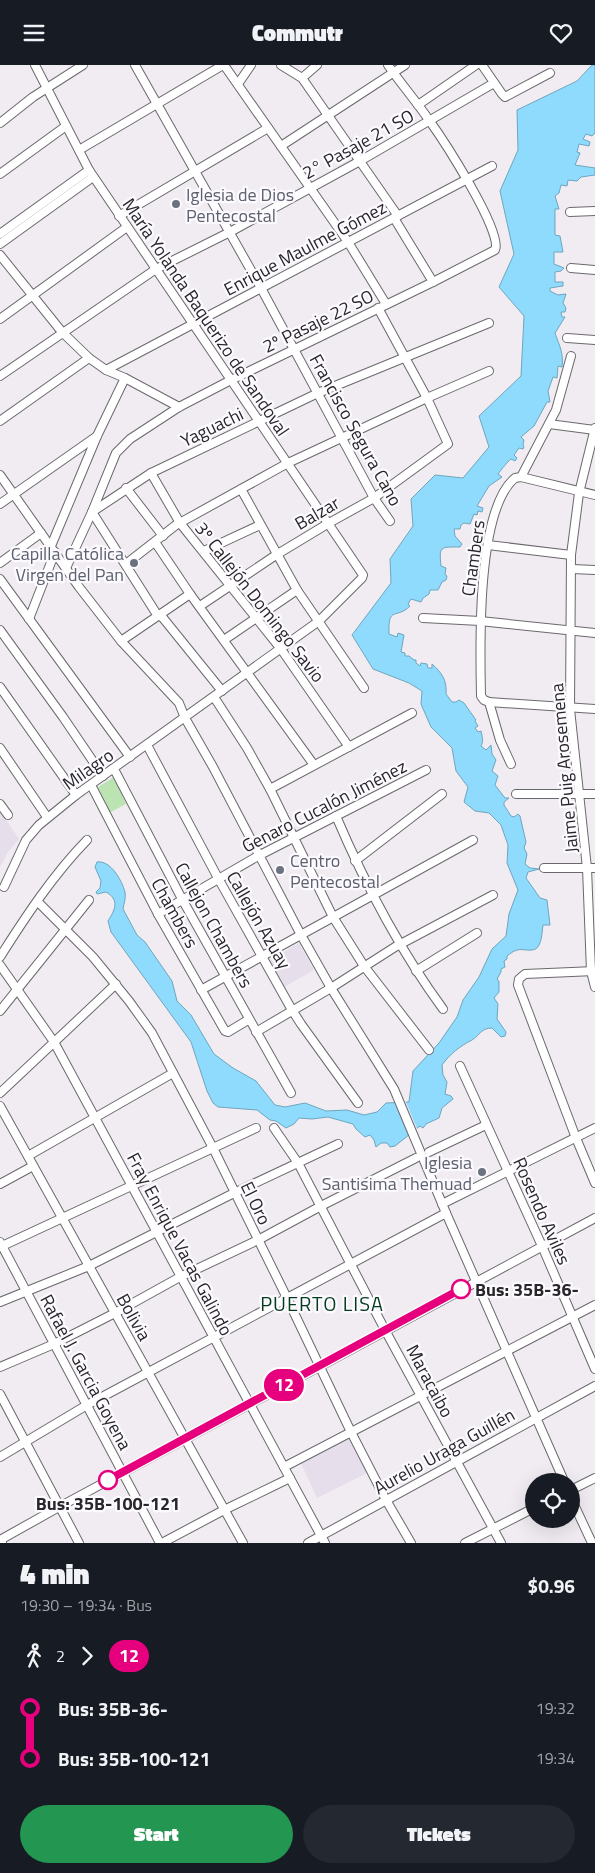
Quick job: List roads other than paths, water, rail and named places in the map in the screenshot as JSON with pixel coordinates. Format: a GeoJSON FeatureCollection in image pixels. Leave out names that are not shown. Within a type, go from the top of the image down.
{"type":"FeatureCollection","features":[{"type":"Feature","properties":{"kind":"street","name":"María Yolanda Baquerizo de Sandoval"},"geometry":{"type":"LineString","coordinates":[[35,65],[91,173],[362,572],[362,578]]}},
{"type":"Feature","properties":{"kind":"street"},"geometry":{"type":"LineString","coordinates":[[0,123],[82,65]]}},
{"type":"Feature","properties":{"kind":"street","name":"Francisco Segura Cano"},"geometry":{"type":"LineString","coordinates":[[135,65],[261,288],[374,498],[390,521]]}},
{"type":"Feature","properties":{"kind":"street"},"geometry":{"type":"LineString","coordinates":[[78,150],[223,65],[348,242],[386,304]]}},
{"type":"Feature","properties":{"kind":"street"},"geometry":{"type":"LineString","coordinates":[[238,84],[251,65]]}},
{"type":"Feature","properties":{"kind":"street"},"geometry":{"type":"LineString","coordinates":[[281,65],[302,78],[329,116],[396,217],[433,282]]}},
{"type":"Feature","properties":{"kind":"street"},"geometry":{"type":"LineString","coordinates":[[302,78],[317,65]]}},
{"type":"Feature","properties":{"kind":"street"},"geometry":{"type":"LineString","coordinates":[[388,65],[430,121],[466,179]]}},
{"type":"Feature","properties":{"kind":"street"},"geometry":{"type":"LineString","coordinates":[[282,146],[405,65]]}},
{"type":"Feature","properties":{"kind":"street"},"geometry":{"type":"LineString","coordinates":[[418,105],[476,65]]}},
{"type":"Feature","properties":{"kind":"street"},"geometry":{"type":"LineString","coordinates":[[482,65],[503,96],[507,97],[550,73]]}},
{"type":"Feature","properties":{"kind":"street","name":"2° Pasaje 21 SO"},"geometry":{"type":"LineString","coordinates":[[0,376],[156,269],[230,232],[360,161],[494,83]]}},
{"type":"Feature","properties":{"kind":"street"},"geometry":{"type":"LineString","coordinates":[[0,174],[66,126]]}},
{"type":"Feature","properties":{"kind":"street"},"geometry":{"type":"LineString","coordinates":[[119,216],[268,128]]}},
{"type":"Feature","properties":{"kind":"street","name":"Enrique Maulme Gómez"},"geometry":{"type":"LineString","coordinates":[[106,371],[492,166]]}},
{"type":"Feature","properties":{"kind":"street"},"geometry":{"type":"LineString","coordinates":[[0,234],[91,173]]}},
{"type":"Feature","properties":{"kind":"street"},"geometry":{"type":"LineString","coordinates":[[0,244],[91,173]]}},
{"type":"Feature","properties":{"kind":"street","name":"2º Pasaje 22 SO"},"geometry":{"type":"LineString","coordinates":[[66,567],[92,512],[116,453],[130,439],[179,407],[231,380],[492,253],[496,247],[496,242],[487,217],[466,179]]}},
{"type":"Feature","properties":{"kind":"street"},"geometry":{"type":"LineString","coordinates":[[570,212],[595,211]]}},
{"type":"Feature","properties":{"kind":"street"},"geometry":{"type":"LineString","coordinates":[[0,319],[126,227]]}},
{"type":"Feature","properties":{"kind":"street"},"geometry":{"type":"LineString","coordinates":[[0,255],[62,332],[89,358],[106,371],[126,378],[179,407]]}},
{"type":"Feature","properties":{"kind":"street"},"geometry":{"type":"LineString","coordinates":[[571,268],[595,270]]}},
{"type":"Feature","properties":{"kind":"street"},"geometry":{"type":"LineString","coordinates":[[378,309],[426,398]]}},
{"type":"Feature","properties":{"kind":"street","name":"Yaguachi"},"geometry":{"type":"LineString","coordinates":[[92,512],[151,473],[318,393],[489,323]]}},
{"type":"Feature","properties":{"kind":"street"},"geometry":{"type":"LineString","coordinates":[[567,338],[595,340]]}},
{"type":"Feature","properties":{"kind":"street","name":"Chambers"},"geometry":{"type":"LineString","coordinates":[[489,702],[481,696],[480,621],[488,545],[494,517],[510,482],[515,478],[521,477],[550,424],[561,394],[570,356]]}},
{"type":"Feature","properties":{"kind":"street"},"geometry":{"type":"LineString","coordinates":[[0,421],[89,358]]}},
{"type":"Feature","properties":{"kind":"street"},"geometry":{"type":"LineString","coordinates":[[126,565],[180,523],[288,463],[426,398],[489,371]]}},
{"type":"Feature","properties":{"kind":"street"},"geometry":{"type":"LineString","coordinates":[[29,619],[53,549],[97,436],[126,378]]}},
{"type":"Feature","properties":{"kind":"street","name":"Balzar"},"geometry":{"type":"LineString","coordinates":[[200,606],[276,555],[374,498],[448,444],[426,398]]}},
{"type":"Feature","properties":{"kind":"street"},"geometry":{"type":"LineString","coordinates":[[550,424],[595,430]]}},
{"type":"Feature","properties":{"kind":"street","name":"Jaime Puig Arosemena"},"geometry":{"type":"LineString","coordinates":[[595,430],[579,493],[572,555],[570,709],[591,868],[595,987]]}},
{"type":"Feature","properties":{"kind":"street"},"geometry":{"type":"LineString","coordinates":[[0,504],[97,436]]}},
{"type":"Feature","properties":{"kind":"street","name":"3º Callejón Domingo Savio"},"geometry":{"type":"LineString","coordinates":[[151,473],[180,523],[257,617],[349,747]]}},
{"type":"Feature","properties":{"kind":"street"},"geometry":{"type":"LineString","coordinates":[[0,475],[121,641],[178,703],[184,718],[213,767],[301,935],[394,1089],[420,1147],[442,1204],[560,1473]]}},
{"type":"Feature","properties":{"kind":"street"},"geometry":{"type":"LineString","coordinates":[[521,477],[579,493],[595,495]]}},
{"type":"Feature","properties":{"kind":"street"},"geometry":{"type":"LineString","coordinates":[[126,488],[163,536]]}},
{"type":"Feature","properties":{"kind":"street"},"geometry":{"type":"LineString","coordinates":[[241,489],[297,590],[364,689]]}},
{"type":"Feature","properties":{"kind":"street"},"geometry":{"type":"LineString","coordinates":[[92,512],[159,615],[222,691]]}},
{"type":"Feature","properties":{"kind":"street"},"geometry":{"type":"LineString","coordinates":[[204,551],[260,525]]}},
{"type":"Feature","properties":{"kind":"street"},"geometry":{"type":"LineString","coordinates":[[0,563],[42,533]]}},
{"type":"Feature","properties":{"kind":"street"},"geometry":{"type":"LineString","coordinates":[[155,542],[190,594],[314,765]]}},
{"type":"Feature","properties":{"kind":"street"},"geometry":{"type":"LineString","coordinates":[[488,545],[572,555]]}},
{"type":"Feature","properties":{"kind":"street"},"geometry":{"type":"LineString","coordinates":[[572,569],[595,570]]}},
{"type":"Feature","properties":{"kind":"street","name":"Milagro"},"geometry":{"type":"LineString","coordinates":[[4,887],[26,840],[47,817],[319,621],[362,578]]}},
{"type":"Feature","properties":{"kind":"street"},"geometry":{"type":"LineString","coordinates":[[0,579],[130,757]]}},
{"type":"Feature","properties":{"kind":"street"},"geometry":{"type":"LineString","coordinates":[[224,640],[297,590]]}},
{"type":"Feature","properties":{"kind":"street"},"geometry":{"type":"LineString","coordinates":[[121,641],[190,594]]}},
{"type":"Feature","properties":{"kind":"street"},"geometry":{"type":"LineString","coordinates":[[424,618],[480,621],[595,633]]}},
{"type":"Feature","properties":{"kind":"street"},"geometry":{"type":"LineString","coordinates":[[0,630],[64,717],[103,777]]}},
{"type":"Feature","properties":{"kind":"street"},"geometry":{"type":"LineString","coordinates":[[0,687],[76,795]]}},
{"type":"Feature","properties":{"kind":"street"},"geometry":{"type":"LineString","coordinates":[[214,697],[270,789],[333,917],[364,966],[429,1050]]}},
{"type":"Feature","properties":{"kind":"street"},"geometry":{"type":"LineString","coordinates":[[511,764],[498,734],[489,702],[570,709],[595,709]]}},
{"type":"Feature","properties":{"kind":"street"},"geometry":{"type":"LineString","coordinates":[[270,789],[412,713]]}},
{"type":"Feature","properties":{"kind":"street","name":"Callejón Azuay"},"geometry":{"type":"LineString","coordinates":[[147,745],[218,878],[292,1010],[358,1103]]}},
{"type":"Feature","properties":{"kind":"street"},"geometry":{"type":"LineString","coordinates":[[0,748],[47,817]]}},
{"type":"Feature","properties":{"kind":"street","name":"Callejon Chambers"},"geometry":{"type":"LineString","coordinates":[[114,769],[248,1020],[291,1093]]}},
{"type":"Feature","properties":{"kind":"street","name":"Genaro Cucalón Jiménez"},"geometry":{"type":"LineString","coordinates":[[158,914],[258,855],[426,770]]}},
{"type":"Feature","properties":{"kind":"street","name":"Chambers"},"geometry":{"type":"LineString","coordinates":[[91,785],[158,914],[225,1031],[228,1032],[248,1020]]}},
{"type":"Feature","properties":{"kind":"street"},"geometry":{"type":"LineString","coordinates":[[355,861],[442,794]]}},
{"type":"Feature","properties":{"kind":"street"},"geometry":{"type":"LineString","coordinates":[[516,794],[595,794]]}},
{"type":"Feature","properties":{"kind":"street"},"geometry":{"type":"LineString","coordinates":[[0,804],[8,815]]}},
{"type":"Feature","properties":{"kind":"street"},"geometry":{"type":"LineString","coordinates":[[336,816],[355,861],[373,896],[416,971],[443,1009]]}},
{"type":"Feature","properties":{"kind":"street"},"geometry":{"type":"LineString","coordinates":[[0,957],[60,869],[88,840]]}},
{"type":"Feature","properties":{"kind":"street"},"geometry":{"type":"LineString","coordinates":[[201,990],[473,840]]}},
{"type":"Feature","properties":{"kind":"street"},"geometry":{"type":"LineString","coordinates":[[544,868],[591,868]]}},
{"type":"Feature","properties":{"kind":"street"},"geometry":{"type":"LineString","coordinates":[[256,1032],[400,944],[493,895]]}},
{"type":"Feature","properties":{"kind":"street"},"geometry":{"type":"LineString","coordinates":[[0,1011],[89,900]]}},
{"type":"Feature","properties":{"kind":"street","name":"El Oro"},"geometry":{"type":"LineString","coordinates":[[38,902],[66,928],[116,984],[152,1033],[213,1148],[351,1432],[386,1500],[411,1543]]}},
{"type":"Feature","properties":{"kind":"street"},"geometry":{"type":"LineString","coordinates":[[416,971],[477,933]]}},
{"type":"Feature","properties":{"kind":"street","name":"Fray Enrique Vacas Galindo"},"geometry":{"type":"LineString","coordinates":[[0,965],[54,1042],[323,1539]]}},
{"type":"Feature","properties":{"kind":"street"},"geometry":{"type":"LineString","coordinates":[[593,971],[525,974],[519,979],[518,985],[576,1138],[593,1172],[595,1183]]}},
{"type":"Feature","properties":{"kind":"street"},"geometry":{"type":"LineString","coordinates":[[0,1093],[116,984]]}},
{"type":"Feature","properties":{"kind":"street","name":"Rosendo Aviles"},"geometry":{"type":"LineString","coordinates":[[460,1066],[542,1246],[595,1369]]}},
{"type":"Feature","properties":{"kind":"street"},"geometry":{"type":"LineString","coordinates":[[28,1156],[173,1073]]}},
{"type":"Feature","properties":{"kind":"street","name":"Bolivia"},"geometry":{"type":"LineString","coordinates":[[0,1106],[242,1543]]}},
{"type":"Feature","properties":{"kind":"street"},"geometry":{"type":"LineString","coordinates":[[429,1152],[486,1125]]}},
{"type":"Feature","properties":{"kind":"street","name":"Maracaibo"},"geometry":{"type":"LineString","coordinates":[[274,1128],[298,1163],[501,1543]]}},
{"type":"Feature","properties":{"kind":"street"},"geometry":{"type":"LineString","coordinates":[[442,1204],[595,1128]]}},
{"type":"Feature","properties":{"kind":"street"},"geometry":{"type":"LineString","coordinates":[[1,1245],[256,1129]]}},
{"type":"Feature","properties":{"kind":"street"},"geometry":{"type":"LineString","coordinates":[[0,1302],[89,1266],[234,1193],[338,1144]]}},
{"type":"Feature","properties":{"kind":"street"},"geometry":{"type":"LineString","coordinates":[[0,1367],[115,1313],[180,1277],[258,1240],[416,1158]]}},
{"type":"Feature","properties":{"kind":"street"},"geometry":{"type":"LineString","coordinates":[[0,1184],[33,1166]]}},
{"type":"Feature","properties":{"kind":"street"},"geometry":{"type":"LineString","coordinates":[[0,1457],[87,1405],[446,1213]]}},
{"type":"Feature","properties":{"kind":"street"},"geometry":{"type":"LineString","coordinates":[[2,1543],[0,1540],[184,1438],[595,1218]]}},
{"type":"Feature","properties":{"kind":"street","name":"Rafael J. Garcia Goyena"},"geometry":{"type":"LineString","coordinates":[[1,1245],[161,1543]]}},
{"type":"Feature","properties":{"kind":"street"},"geometry":{"type":"LineString","coordinates":[[284,1467],[595,1305]]}},
{"type":"Feature","properties":{"kind":"street","name":"Aurelio Uraga Guillén"},"geometry":{"type":"LineString","coordinates":[[308,1543],[323,1539],[386,1500],[595,1386]]}},
{"type":"Feature","properties":{"kind":"street"},"geometry":{"type":"LineString","coordinates":[[0,1394],[78,1543]]}},
{"type":"Feature","properties":{"kind":"street"},"geometry":{"type":"LineString","coordinates":[[161,1543],[290,1478]]}},
{"type":"Feature","properties":{"kind":"street"},"geometry":{"type":"LineString","coordinates":[[580,1486],[595,1478]]}},
{"type":"Feature","properties":{"kind":"street"},"geometry":{"type":"LineString","coordinates":[[465,1543],[525,1513]]}},
{"type":"Feature","properties":{"kind":"street"},"geometry":{"type":"LineString","coordinates":[[580,1517],[592,1543]]}},
{"type":"Feature","properties":{"kind":"water"},"geometry":{"type":"Polygon","coordinates":[[[592,65],[595,65],[595,133],[592,136],[586,134],[583,139],[590,142],[589,146],[579,144],[577,152],[580,153],[575,165],[595,168],[595,175],[581,177],[577,181],[568,180],[567,186],[561,185],[559,193],[555,196],[559,209],[555,209],[555,235],[560,236],[563,252],[554,252],[554,264],[564,268],[561,271],[555,272],[555,282],[563,282],[563,286],[550,288],[550,291],[558,295],[566,294],[563,303],[566,308],[565,312],[561,312],[562,317],[565,317],[555,333],[561,349],[562,367],[558,366],[557,378],[553,377],[548,391],[550,402],[547,402],[534,426],[521,437],[524,440],[524,447],[523,449],[519,448],[514,455],[517,458],[515,461],[511,459],[498,474],[502,477],[489,486],[477,506],[483,508],[482,512],[478,511],[477,515],[474,514],[470,524],[464,523],[460,529],[454,529],[455,536],[462,544],[460,547],[442,549],[440,555],[441,566],[446,568],[446,580],[442,582],[438,590],[430,590],[429,594],[421,602],[411,599],[408,604],[410,606],[394,614],[390,619],[389,625],[389,634],[397,637],[398,633],[404,635],[401,652],[405,653],[405,656],[416,660],[416,663],[420,666],[421,663],[427,664],[428,668],[432,668],[432,664],[436,667],[443,677],[446,685],[446,694],[452,702],[459,700],[464,703],[476,720],[478,726],[475,728],[478,732],[481,731],[481,746],[486,750],[491,745],[492,754],[496,760],[492,771],[498,776],[495,785],[505,798],[509,798],[504,802],[504,805],[511,816],[514,817],[518,814],[520,816],[526,842],[524,848],[527,854],[525,864],[530,868],[539,869],[528,872],[526,878],[540,898],[547,900],[550,925],[543,925],[541,941],[537,948],[532,950],[516,950],[507,956],[507,959],[504,961],[505,967],[501,969],[497,979],[499,981],[499,992],[494,998],[498,1004],[497,1019],[506,1032],[505,1036],[501,1037],[492,1028],[485,1029],[448,1057],[442,1065],[443,1075],[447,1082],[445,1094],[453,1099],[442,1108],[439,1118],[426,1124],[423,1128],[420,1126],[395,1146],[390,1147],[387,1143],[381,1143],[376,1147],[370,1135],[365,1137],[353,1124],[328,1117],[299,1118],[294,1124],[286,1128],[276,1121],[270,1120],[257,1110],[218,1107],[213,1103],[207,1091],[191,1042],[111,932],[108,921],[113,913],[115,902],[106,892],[97,894],[96,892],[100,888],[101,881],[95,867],[97,862],[107,864],[119,877],[125,892],[123,909],[137,935],[145,942],[172,981],[177,1001],[191,1015],[214,1054],[233,1068],[256,1081],[275,1105],[285,1107],[305,1103],[326,1111],[347,1110],[364,1115],[377,1112],[386,1103],[409,1102],[413,1071],[439,1043],[457,1017],[463,1000],[479,977],[492,949],[506,936],[509,914],[518,890],[507,863],[508,845],[501,825],[489,813],[475,811],[464,802],[468,787],[456,771],[452,748],[431,727],[421,704],[422,691],[409,683],[373,669],[352,635],[391,583],[390,559],[413,526],[411,499],[435,475],[463,478],[489,447],[479,416],[521,376],[524,316],[499,287],[514,254],[500,191],[518,150],[517,110],[577,81],[592,65]]]}},
{"type":"Feature","properties":{"kind":"place","name":"Iglesia de Dios Pentecostal"},"geometry":{"type":"Point","coordinates":[176,204]}},
{"type":"Feature","properties":{"kind":"place","name":"Capilla Católica Virgen del Pan"},"geometry":{"type":"Point","coordinates":[134,563]}},
{"type":"Feature","properties":{"kind":"place","name":"Centro Pentecostal"},"geometry":{"type":"Point","coordinates":[280,870]}},
{"type":"Feature","properties":{"kind":"place","name":"Iglesia Santisima Themuad"},"geometry":{"type":"Point","coordinates":[482,1172]}},
{"type":"Feature","properties":{"kind":"place","name":"Bus: 35B-36-"},"geometry":{"type":"Point","coordinates":[461,1289]}},
{"type":"Feature","properties":{"kind":"place","name":"Bus: 35B-100-121"},"geometry":{"type":"Point","coordinates":[108,1480]}},
{"type":"Feature","properties":{"kind":"district","name":"PUERTO LISA"},"geometry":{"type":"Point","coordinates":[322,1303]}}]}
